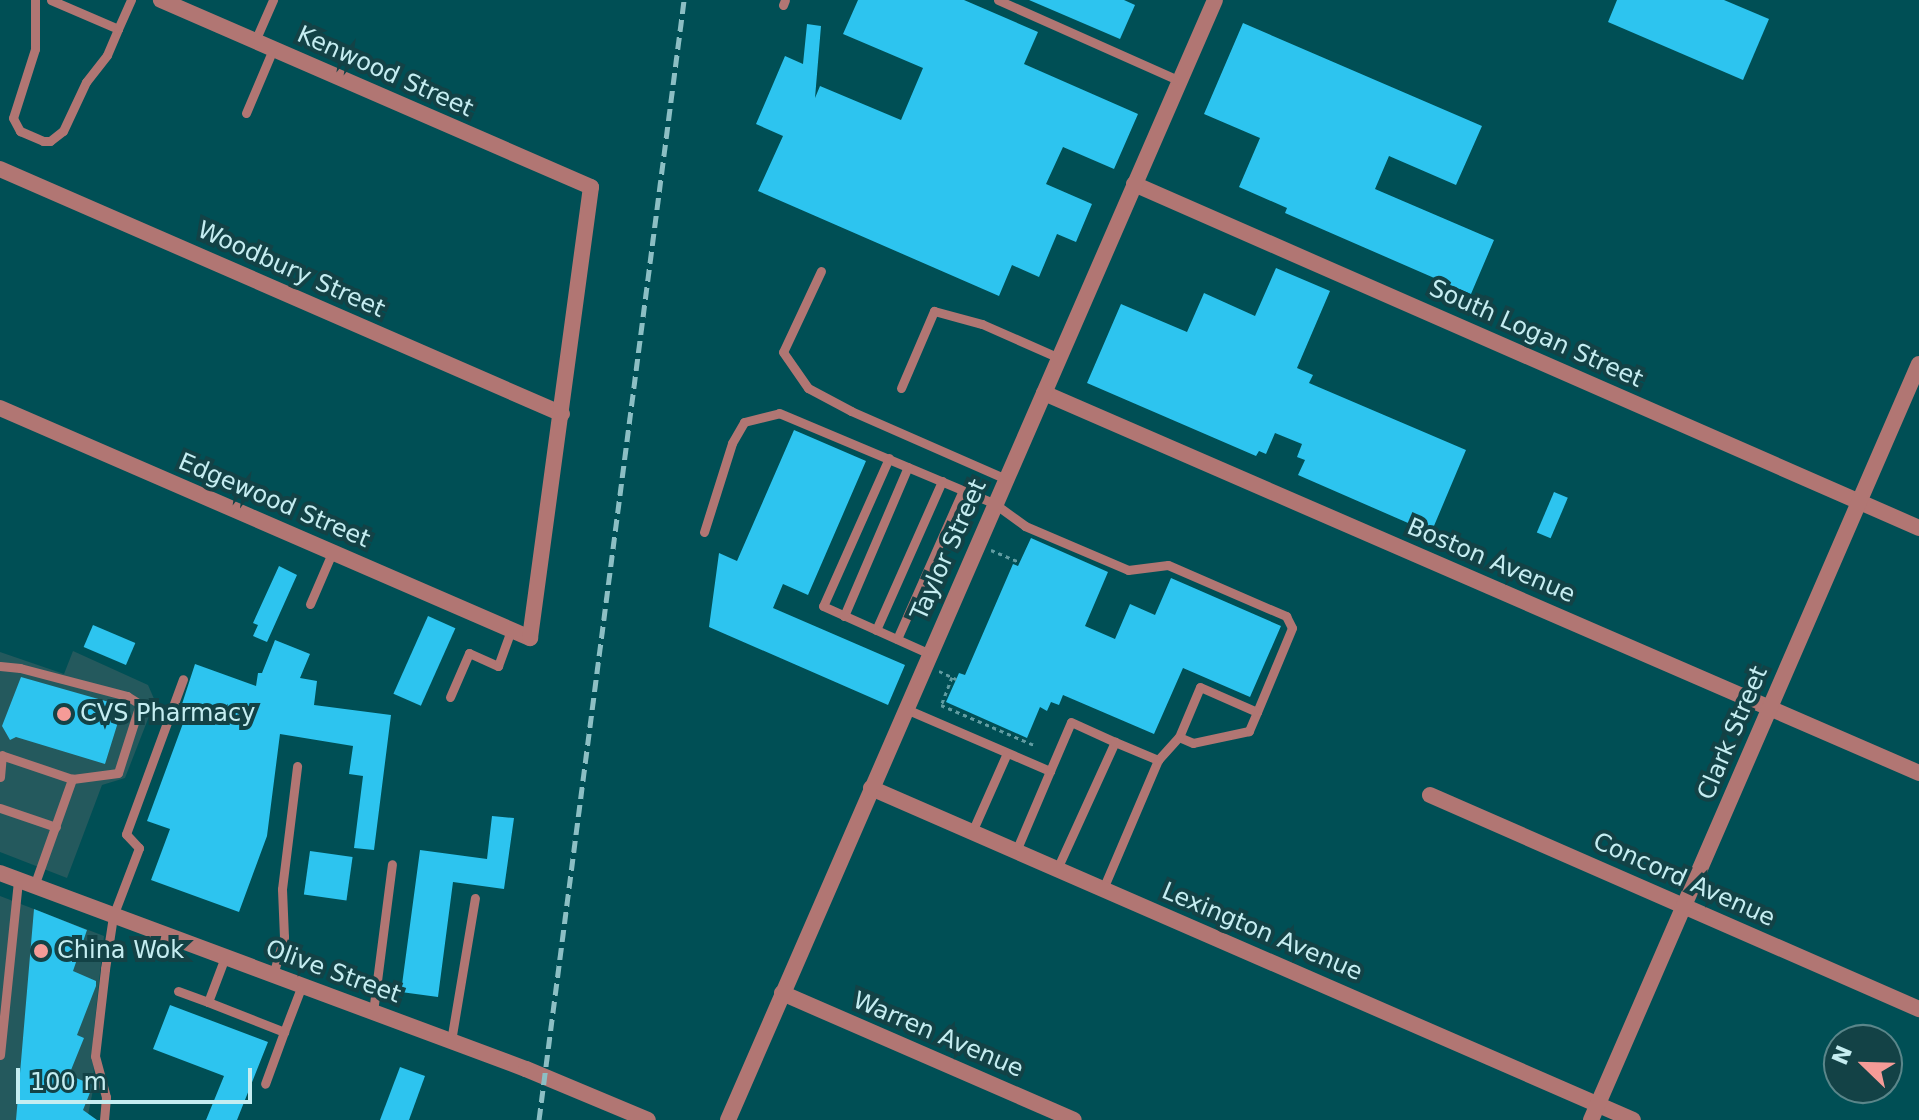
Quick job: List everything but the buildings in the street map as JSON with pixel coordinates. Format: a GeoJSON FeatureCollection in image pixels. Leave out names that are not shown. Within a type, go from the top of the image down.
{"type":"FeatureCollection","features":[{"type":"Feature","properties":{"kind":"street","name":"Kenwood Street"},"geometry":{"type":"LineString","coordinates":[[161,0],[591,187],[562,414]]}},
{"type":"Feature","properties":{"kind":"street","name":"Taylor Street"},"geometry":{"type":"LineString","coordinates":[[728,1120],[1215,0]]}},
{"type":"Feature","properties":{"kind":"street","name":"Woodbury Street"},"geometry":{"type":"LineString","coordinates":[[0,169],[562,414]]}},
{"type":"Feature","properties":{"kind":"street","name":"South Logan Street"},"geometry":{"type":"LineString","coordinates":[[1134,184],[1919,528]]}},
{"type":"Feature","properties":{"kind":"street","name":"Clark Street"},"geometry":{"type":"LineString","coordinates":[[1595,1112],[1919,364]]}},
{"type":"Feature","properties":{"kind":"street","name":"Boston Avenue"},"geometry":{"type":"LineString","coordinates":[[1044,393],[1919,773]]}},
{"type":"Feature","properties":{"kind":"street","name":"Edgewood Street"},"geometry":{"type":"LineString","coordinates":[[0,408],[530,638],[562,414]]}},
{"type":"Feature","properties":{"kind":"street","name":"Lexington Avenue"},"geometry":{"type":"LineString","coordinates":[[871,788],[1103,889],[1595,1112],[1633,1120]]}},
{"type":"Feature","properties":{"kind":"street","name":"Concord Avenue"},"geometry":{"type":"LineString","coordinates":[[1430,795],[1919,1009]]}},
{"type":"Feature","properties":{"kind":"street","name":"Olive Street"},"geometry":{"type":"LineString","coordinates":[[0,873],[451,1041],[648,1120]]}},
{"type":"Feature","properties":{"kind":"street","name":"Warren Avenue"},"geometry":{"type":"LineString","coordinates":[[782,993],[1074,1120]]}},
{"type":"Feature","properties":{"kind":"lane"},"geometry":{"type":"LineString","coordinates":[[35,0],[36,42],[14,108],[15,126],[43,141],[57,137],[107,55],[131,0]]}},
{"type":"Feature","properties":{"kind":"lane"},"geometry":{"type":"LineString","coordinates":[[51,0],[118,29]]}},
{"type":"Feature","properties":{"kind":"lane"},"geometry":{"type":"LineString","coordinates":[[255,41],[273,0]]}},
{"type":"Feature","properties":{"kind":"lane"},"geometry":{"type":"LineString","coordinates":[[998,0],[1180,81]]}},
{"type":"Feature","properties":{"kind":"lane"},"geometry":{"type":"LineString","coordinates":[[246,113],[273,49]]}},
{"type":"Feature","properties":{"kind":"lane"},"geometry":{"type":"LineString","coordinates":[[821,271],[783,352],[808,388],[851,411],[1006,479]]}},
{"type":"Feature","properties":{"kind":"lane"},"geometry":{"type":"LineString","coordinates":[[901,388],[934,311],[982,324],[1059,358]]}},
{"type":"Feature","properties":{"kind":"lane"},"geometry":{"type":"LineString","coordinates":[[704,532],[732,443],[744,422],[779,413],[995,504],[1025,526],[1128,570],[1168,565],[1286,616],[1292,628],[1249,731],[1193,743],[1179,737]]}},
{"type":"Feature","properties":{"kind":"lane"},"geometry":{"type":"LineString","coordinates":[[889,458],[823,606],[930,654]]}},
{"type":"Feature","properties":{"kind":"lane"},"geometry":{"type":"LineString","coordinates":[[844,616],[908,467]]}},
{"type":"Feature","properties":{"kind":"lane"},"geometry":{"type":"LineString","coordinates":[[876,630],[942,481]]}},
{"type":"Feature","properties":{"kind":"lane"},"geometry":{"type":"LineString","coordinates":[[897,639],[963,490]]}},
{"type":"Feature","properties":{"kind":"lane"},"geometry":{"type":"LineString","coordinates":[[310,604],[332,553]]}},
{"type":"Feature","properties":{"kind":"lane"},"geometry":{"type":"LineString","coordinates":[[450,697],[469,653],[498,666],[511,630]]}},
{"type":"Feature","properties":{"kind":"lane"},"geometry":{"type":"LineString","coordinates":[[0,666],[20,668],[127,696],[140,704],[118,773],[72,779],[2,755],[0,777]]}},
{"type":"Feature","properties":{"kind":"lane"},"geometry":{"type":"LineString","coordinates":[[104,1120],[106,1097],[95,1056],[113,916],[139,848],[126,834],[183,679]]}},
{"type":"Feature","properties":{"kind":"lane"},"geometry":{"type":"LineString","coordinates":[[1103,889],[1158,760],[1179,737],[1200,687],[1257,712]]}},
{"type":"Feature","properties":{"kind":"lane"},"geometry":{"type":"LineString","coordinates":[[906,709],[1050,771]]}},
{"type":"Feature","properties":{"kind":"lane"},"geometry":{"type":"LineString","coordinates":[[1016,851],[1071,722],[1158,760]]}},
{"type":"Feature","properties":{"kind":"lane"},"geometry":{"type":"LineString","coordinates":[[1057,869],[1115,742]]}},
{"type":"Feature","properties":{"kind":"lane"},"geometry":{"type":"LineString","coordinates":[[972,832],[1007,753]]}},
{"type":"Feature","properties":{"kind":"lane"},"geometry":{"type":"LineString","coordinates":[[273,975],[284,937],[282,889],[297,766]]}},
{"type":"Feature","properties":{"kind":"lane"},"geometry":{"type":"LineString","coordinates":[[0,1055],[26,883],[56,827],[72,779]]}},
{"type":"Feature","properties":{"kind":"lane"},"geometry":{"type":"LineString","coordinates":[[0,808],[56,827]]}},
{"type":"Feature","properties":{"kind":"lane"},"geometry":{"type":"LineString","coordinates":[[373,1012],[392,864]]}},
{"type":"Feature","properties":{"kind":"lane"},"geometry":{"type":"LineString","coordinates":[[451,1041],[475,898]]}},
{"type":"Feature","properties":{"kind":"lane"},"geometry":{"type":"LineString","coordinates":[[208,1002],[225,957]]}},
{"type":"Feature","properties":{"kind":"lane"},"geometry":{"type":"LineString","coordinates":[[265,1084],[302,985]]}},
{"type":"Feature","properties":{"kind":"lane"},"geometry":{"type":"LineString","coordinates":[[178,991],[284,1032]]}},
{"type":"Feature","properties":{"kind":"path"},"geometry":{"type":"LineString","coordinates":[[991,550],[1019,562]]}},
{"type":"Feature","properties":{"kind":"path"},"geometry":{"type":"LineString","coordinates":[[939,671],[954,678],[941,705],[1034,745]]}},
{"type":"Feature","properties":{"kind":"shaded area"},"geometry":{"type":"Polygon","coordinates":[[[73,651],[148,685],[155,701],[125,778],[102,785],[67,878],[0,852],[0,652],[64,674],[73,651]]]}},
{"type":"Feature","properties":{"kind":"shaded area"},"geometry":{"type":"Polygon","coordinates":[[[0,896],[104,936],[93,1038],[94,1085],[87,1120],[0,1120],[0,896]]]}},
{"type":"Feature","properties":{"kind":"railway"},"geometry":{"type":"LineString","coordinates":[[539,1120],[684,0]]}},
{"type":"Feature","properties":{"kind":"place","name":"CVS Pharmacy"},"geometry":{"type":"Point","coordinates":[64,714]}},
{"type":"Feature","properties":{"kind":"place","name":"China Wok"},"geometry":{"type":"Point","coordinates":[41,951]}}]}
